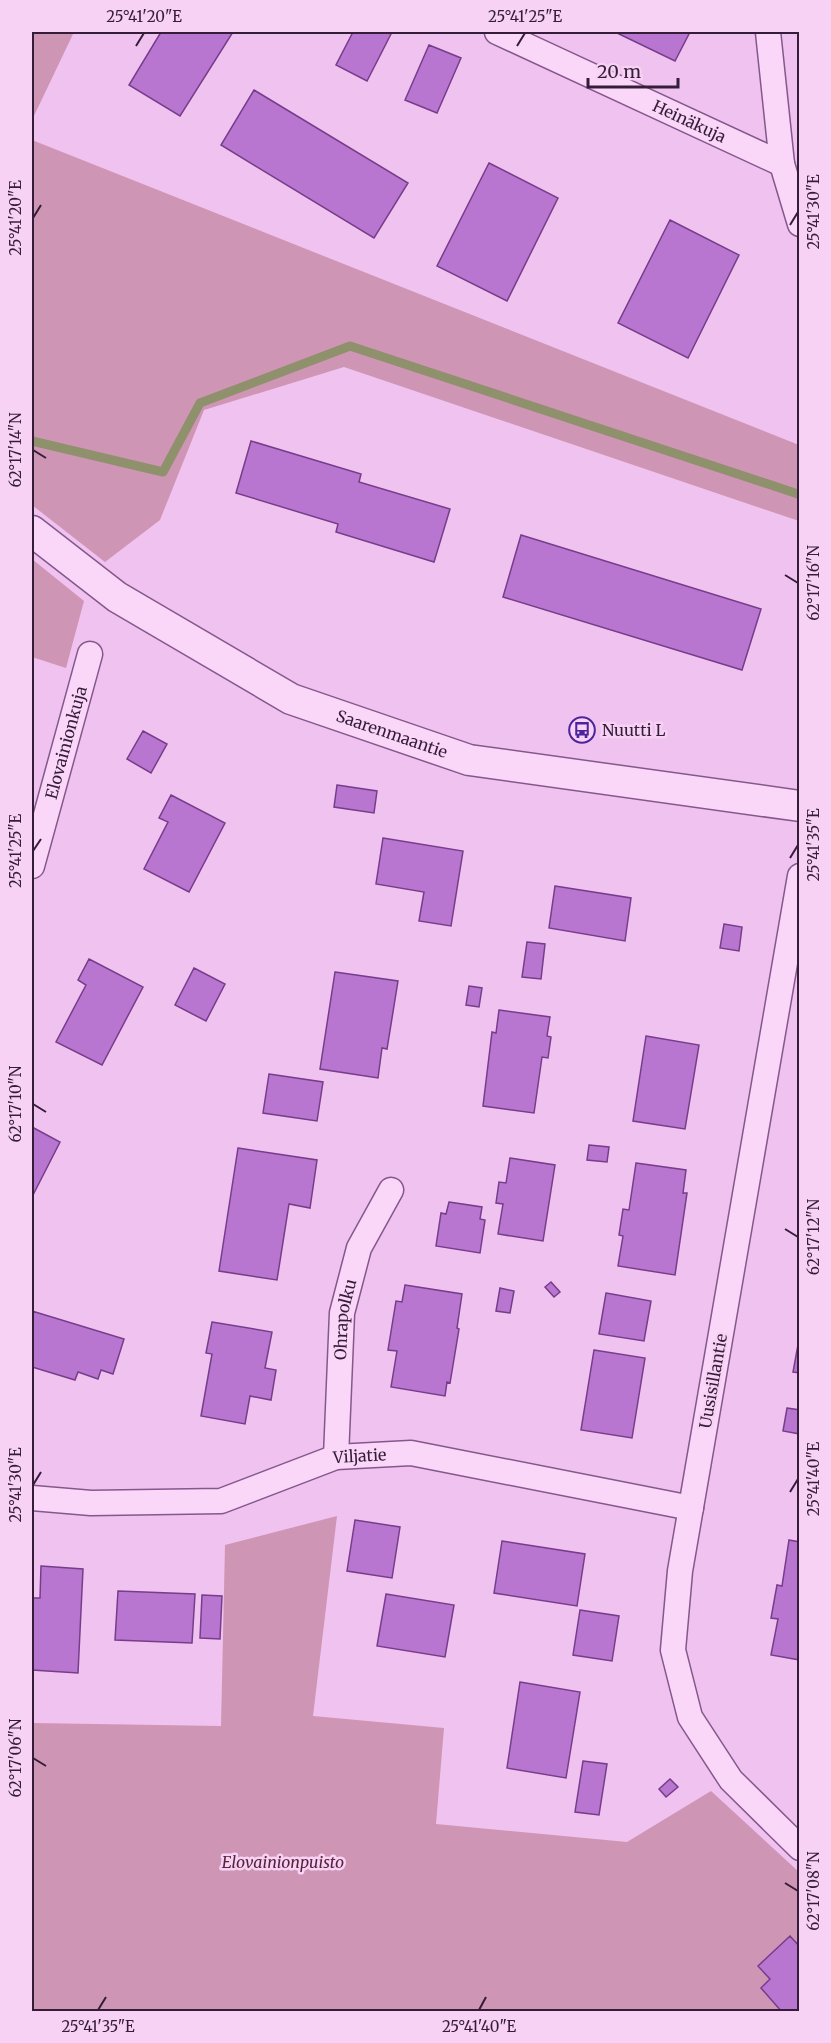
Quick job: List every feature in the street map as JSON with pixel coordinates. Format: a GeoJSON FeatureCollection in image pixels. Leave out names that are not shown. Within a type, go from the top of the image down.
{"type":"FeatureCollection","features":[{"type":"Feature","properties":{"kind":"street","name":"Heinäkuja"},"geometry":{"type":"LineString","coordinates":[[497,32],[782,164]]}},
{"type":"Feature","properties":{"kind":"street"},"geometry":{"type":"LineString","coordinates":[[768,32],[782,164],[800,224]]}},
{"type":"Feature","properties":{"kind":"street","name":"Saarenmaantie"},"geometry":{"type":"LineString","coordinates":[[32,531],[117,597],[291,699],[468,760],[800,806]]}},
{"type":"Feature","properties":{"kind":"street","name":"Elovainionkuja"},"geometry":{"type":"LineString","coordinates":[[32,866],[90,654]]}},
{"type":"Feature","properties":{"kind":"street","name":"Uusisillantie"},"geometry":{"type":"LineString","coordinates":[[800,876],[680,1571],[673,1650],[690,1717],[731,1780],[800,1848]]}},
{"type":"Feature","properties":{"kind":"street","name":"Ohrapolku"},"geometry":{"type":"LineString","coordinates":[[336,1457],[342,1313],[359,1248],[391,1190]]}},
{"type":"Feature","properties":{"kind":"street","name":"Viljatie"},"geometry":{"type":"LineString","coordinates":[[32,1498],[91,1503],[221,1501],[336,1457],[411,1453],[691,1508]]}},
{"type":"Feature","properties":{"kind":"green space"},"geometry":{"type":"Polygon","coordinates":[[[32,32],[74,32],[32,120],[32,32]]]}},
{"type":"Feature","properties":{"kind":"green space"},"geometry":{"type":"Polygon","coordinates":[[[32,140],[799,445],[799,521],[344,367],[204,410],[160,520],[105,562],[32,505],[32,140]]]}},
{"type":"Feature","properties":{"kind":"green space"},"geometry":{"type":"Polygon","coordinates":[[[32,559],[84,601],[66,668],[32,657],[32,559]]]}},
{"type":"Feature","properties":{"kind":"green space","name":"Elovainionpuisto"},"geometry":{"type":"Polygon","coordinates":[[[337,1516],[313,1716],[444,1728],[436,1824],[627,1842],[711,1791],[799,1872],[799,2011],[32,2012],[32,1723],[221,1726],[225,1545],[337,1516]]]}},
{"type":"Feature","properties":{"kind":"building"},"geometry":{"type":"Polygon","coordinates":[[[161,32],[233,32],[180,116],[129,85],[161,32]]]}},
{"type":"Feature","properties":{"kind":"building"},"geometry":{"type":"Polygon","coordinates":[[[353,32],[392,32],[367,81],[336,65],[353,32]]]}},
{"type":"Feature","properties":{"kind":"building"},"geometry":{"type":"Polygon","coordinates":[[[615,32],[690,32],[675,61],[615,32]]]}},
{"type":"Feature","properties":{"kind":"building"},"geometry":{"type":"Polygon","coordinates":[[[429,45],[461,58],[437,113],[405,100],[429,45]]]}},
{"type":"Feature","properties":{"kind":"building"},"geometry":{"type":"Polygon","coordinates":[[[254,90],[408,183],[374,238],[221,145],[254,90]]]}},
{"type":"Feature","properties":{"kind":"building"},"geometry":{"type":"Polygon","coordinates":[[[489,163],[558,198],[507,301],[437,266],[489,163]]]}},
{"type":"Feature","properties":{"kind":"building"},"geometry":{"type":"Polygon","coordinates":[[[670,220],[739,255],[688,358],[618,323],[670,220]]]}},
{"type":"Feature","properties":{"kind":"building"},"geometry":{"type":"Polygon","coordinates":[[[251,441],[361,474],[359,482],[450,509],[434,562],[336,532],[338,524],[236,493],[251,441]]]}},
{"type":"Feature","properties":{"kind":"building"},"geometry":{"type":"Polygon","coordinates":[[[521,535],[761,609],[742,670],[503,597],[521,535]]]}},
{"type":"Feature","properties":{"kind":"building"},"geometry":{"type":"Polygon","coordinates":[[[143,731],[167,744],[151,773],[127,759],[143,731]]]}},
{"type":"Feature","properties":{"kind":"building"},"geometry":{"type":"Polygon","coordinates":[[[337,785],[377,791],[374,813],[334,807],[337,785]]]}},
{"type":"Feature","properties":{"kind":"building"},"geometry":{"type":"Polygon","coordinates":[[[171,795],[225,823],[189,892],[144,869],[168,822],[159,818],[171,795]]]}},
{"type":"Feature","properties":{"kind":"building"},"geometry":{"type":"Polygon","coordinates":[[[383,838],[463,851],[451,926],[419,921],[424,892],[376,884],[383,838]]]}},
{"type":"Feature","properties":{"kind":"building"},"geometry":{"type":"Polygon","coordinates":[[[555,886],[631,898],[625,941],[549,928],[555,886]]]}},
{"type":"Feature","properties":{"kind":"building"},"geometry":{"type":"Polygon","coordinates":[[[724,924],[742,927],[739,951],[720,948],[724,924]]]}},
{"type":"Feature","properties":{"kind":"building"},"geometry":{"type":"Polygon","coordinates":[[[527,942],[545,944],[541,979],[522,977],[527,942]]]}},
{"type":"Feature","properties":{"kind":"building"},"geometry":{"type":"Polygon","coordinates":[[[89,959],[143,987],[102,1065],[56,1042],[86,985],[78,980],[89,959]]]}},
{"type":"Feature","properties":{"kind":"building"},"geometry":{"type":"Polygon","coordinates":[[[194,968],[225,984],[206,1021],[175,1005],[194,968]]]}},
{"type":"Feature","properties":{"kind":"building"},"geometry":{"type":"Polygon","coordinates":[[[335,972],[398,981],[387,1049],[382,1048],[378,1078],[320,1069],[335,972]]]}},
{"type":"Feature","properties":{"kind":"building"},"geometry":{"type":"Polygon","coordinates":[[[469,986],[482,988],[479,1007],[466,1005],[469,986]]]}},
{"type":"Feature","properties":{"kind":"building"},"geometry":{"type":"Polygon","coordinates":[[[499,1010],[550,1017],[547,1036],[551,1037],[548,1058],[542,1057],[534,1113],[483,1106],[492,1032],[496,1033],[499,1010]]]}},
{"type":"Feature","properties":{"kind":"building"},"geometry":{"type":"Polygon","coordinates":[[[646,1036],[699,1045],[685,1129],[633,1121],[646,1036]]]}},
{"type":"Feature","properties":{"kind":"building"},"geometry":{"type":"Polygon","coordinates":[[[269,1074],[323,1082],[317,1121],[263,1113],[269,1074]]]}},
{"type":"Feature","properties":{"kind":"building"},"geometry":{"type":"Polygon","coordinates":[[[32,1127],[60,1142],[32,1197],[32,1127]]]}},
{"type":"Feature","properties":{"kind":"building"},"geometry":{"type":"Polygon","coordinates":[[[589,1145],[609,1147],[607,1162],[587,1160],[589,1145]]]}},
{"type":"Feature","properties":{"kind":"building"},"geometry":{"type":"Polygon","coordinates":[[[238,1148],[317,1160],[310,1208],[289,1204],[277,1280],[219,1271],[238,1148]]]}},
{"type":"Feature","properties":{"kind":"building"},"geometry":{"type":"Polygon","coordinates":[[[510,1158],[555,1165],[543,1241],[498,1234],[503,1204],[496,1203],[499,1182],[506,1183],[510,1158]]]}},
{"type":"Feature","properties":{"kind":"building"},"geometry":{"type":"Polygon","coordinates":[[[636,1163],[686,1170],[683,1193],[687,1193],[675,1275],[618,1266],[623,1236],[619,1235],[623,1209],[629,1210],[636,1163]]]}},
{"type":"Feature","properties":{"kind":"building"},"geometry":{"type":"Polygon","coordinates":[[[449,1202],[482,1207],[480,1219],[485,1220],[480,1253],[436,1246],[441,1213],[446,1214],[449,1202]]]}},
{"type":"Feature","properties":{"kind":"building"},"geometry":{"type":"Polygon","coordinates":[[[551,1282],[560,1292],[554,1297],[545,1287],[551,1282]]]}},
{"type":"Feature","properties":{"kind":"building"},"geometry":{"type":"Polygon","coordinates":[[[405,1285],[462,1294],[450,1383],[447,1382],[445,1396],[391,1387],[397,1351],[388,1350],[396,1301],[402,1302],[405,1285]]]}},
{"type":"Feature","properties":{"kind":"building"},"geometry":{"type":"Polygon","coordinates":[[[500,1288],[514,1291],[510,1313],[496,1311],[500,1288]]]}},
{"type":"Feature","properties":{"kind":"building"},"geometry":{"type":"Polygon","coordinates":[[[606,1293],[651,1301],[644,1341],[599,1334],[606,1293]]]}},
{"type":"Feature","properties":{"kind":"building"},"geometry":{"type":"Polygon","coordinates":[[[32,1311],[124,1339],[113,1374],[101,1370],[98,1379],[78,1372],[75,1380],[32,1367],[32,1311]]]}},
{"type":"Feature","properties":{"kind":"building"},"geometry":{"type":"Polygon","coordinates":[[[212,1322],[272,1332],[265,1368],[276,1370],[271,1400],[250,1396],[245,1424],[201,1416],[212,1354],[206,1353],[212,1322]]]}},
{"type":"Feature","properties":{"kind":"building"},"geometry":{"type":"Polygon","coordinates":[[[800,1334],[800,1373],[793,1372],[800,1334]]]}},
{"type":"Feature","properties":{"kind":"building"},"geometry":{"type":"Polygon","coordinates":[[[594,1350],[645,1358],[632,1438],[581,1430],[594,1350]]]}},
{"type":"Feature","properties":{"kind":"building"},"geometry":{"type":"Polygon","coordinates":[[[787,1408],[800,1410],[800,1434],[783,1431],[787,1408]]]}},
{"type":"Feature","properties":{"kind":"building"},"geometry":{"type":"Polygon","coordinates":[[[355,1520],[400,1527],[392,1578],[347,1571],[355,1520]]]}},
{"type":"Feature","properties":{"kind":"building"},"geometry":{"type":"Polygon","coordinates":[[[789,1540],[800,1542],[800,1660],[771,1655],[778,1619],[771,1618],[777,1585],[782,1586],[789,1540]]]}},
{"type":"Feature","properties":{"kind":"building"},"geometry":{"type":"Polygon","coordinates":[[[502,1541],[585,1554],[577,1606],[494,1593],[502,1541]]]}},
{"type":"Feature","properties":{"kind":"building"},"geometry":{"type":"Polygon","coordinates":[[[41,1566],[83,1569],[78,1673],[32,1670],[32,1598],[40,1598],[41,1566]]]}},
{"type":"Feature","properties":{"kind":"building"},"geometry":{"type":"Polygon","coordinates":[[[118,1591],[195,1594],[192,1643],[115,1640],[118,1591]]]}},
{"type":"Feature","properties":{"kind":"building"},"geometry":{"type":"Polygon","coordinates":[[[386,1594],[454,1605],[445,1657],[377,1646],[386,1594]]]}},
{"type":"Feature","properties":{"kind":"building"},"geometry":{"type":"Polygon","coordinates":[[[202,1595],[222,1596],[220,1639],[200,1638],[202,1595]]]}},
{"type":"Feature","properties":{"kind":"building"},"geometry":{"type":"Polygon","coordinates":[[[580,1610],[619,1616],[612,1661],[573,1655],[580,1610]]]}},
{"type":"Feature","properties":{"kind":"building"},"geometry":{"type":"Polygon","coordinates":[[[520,1682],[580,1692],[566,1778],[507,1768],[520,1682]]]}},
{"type":"Feature","properties":{"kind":"building"},"geometry":{"type":"Polygon","coordinates":[[[583,1761],[607,1764],[599,1815],[575,1812],[583,1761]]]}},
{"type":"Feature","properties":{"kind":"building"},"geometry":{"type":"Polygon","coordinates":[[[670,1779],[678,1787],[666,1797],[659,1789],[670,1779]]]}},
{"type":"Feature","properties":{"kind":"building"},"geometry":{"type":"Polygon","coordinates":[[[790,1936],[800,1947],[800,2012],[782,2012],[761,1988],[770,1979],[758,1966],[790,1936]]]}},
{"type":"Feature","properties":{"kind":"waterway"},"geometry":{"type":"LineString","coordinates":[[32,441],[163,472],[200,403],[350,346],[798,494]]}},
{"type":"Feature","properties":{"kind":"place","name":"Nuutti L"},"geometry":{"type":"Point","coordinates":[582,730]}}]}
